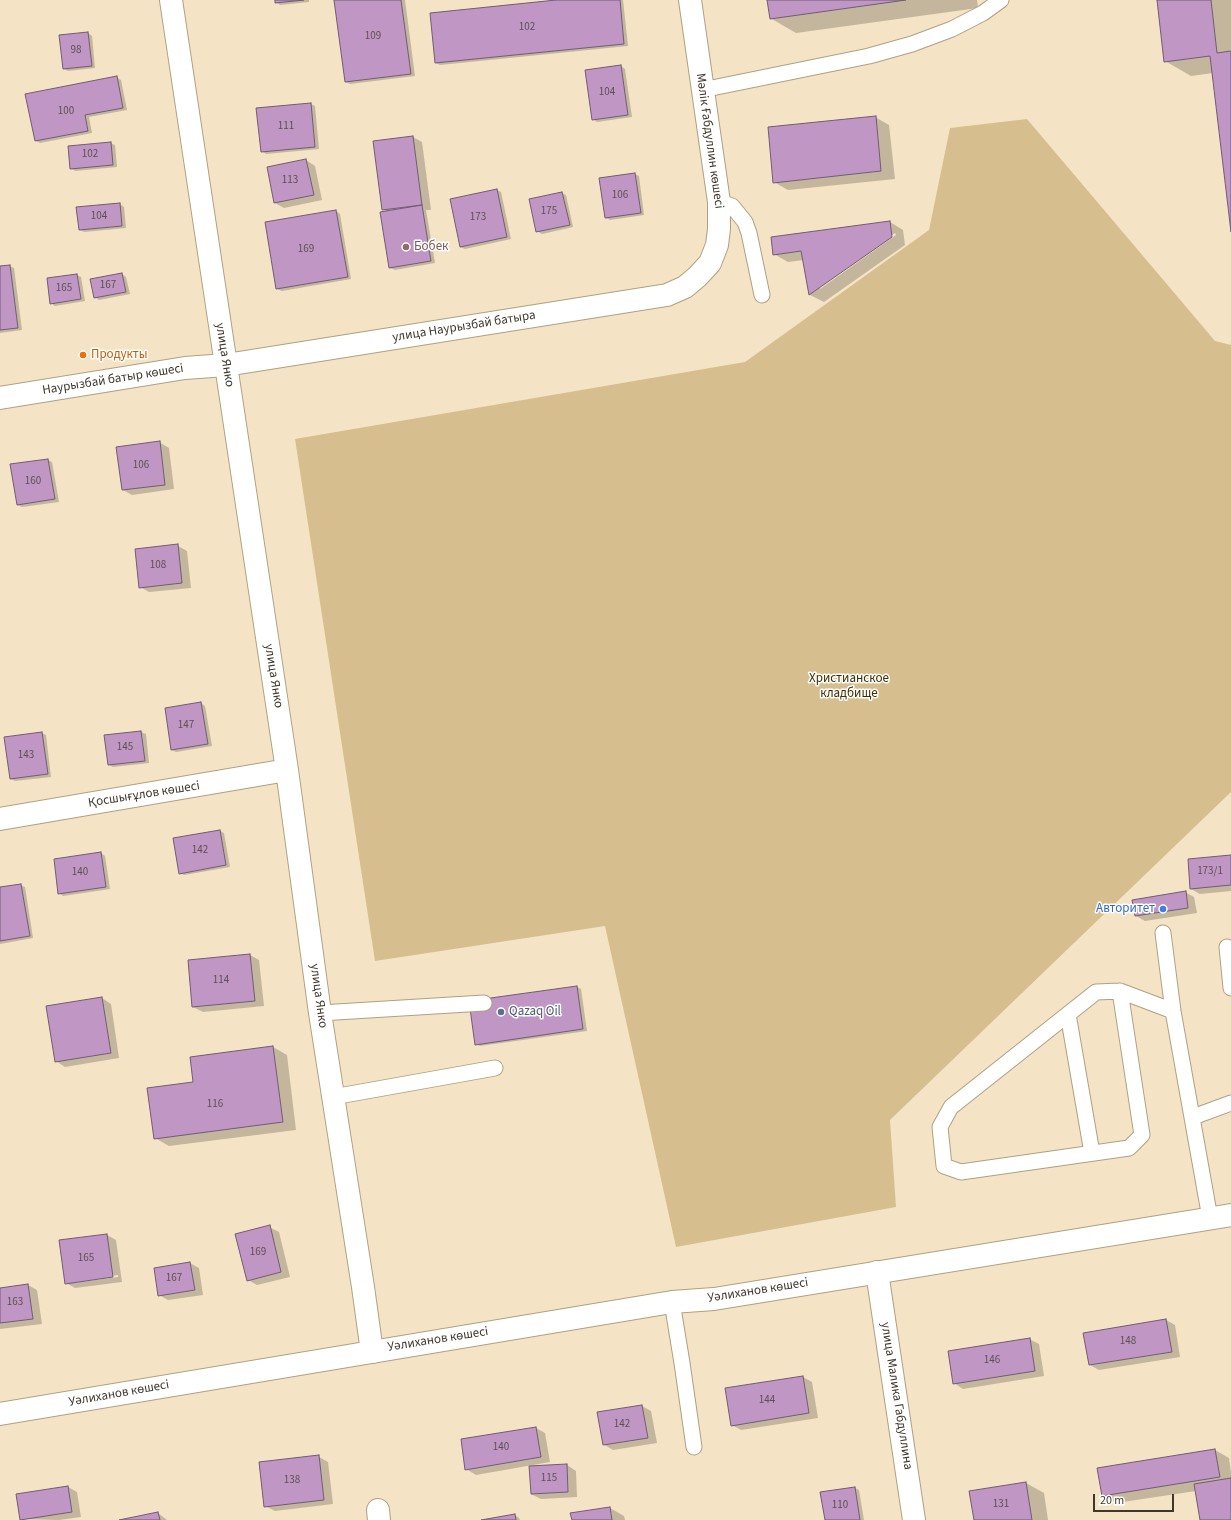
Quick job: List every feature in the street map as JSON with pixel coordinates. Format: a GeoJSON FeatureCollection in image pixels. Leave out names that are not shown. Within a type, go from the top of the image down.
{"type":"FeatureCollection","features":[{"type":"Feature","properties":{"kind":"main road","name":"улица Янко"},"geometry":{"type":"LineString","coordinates":[[172,0],[287,770],[320,1014],[372,1352]]}},
{"type":"Feature","properties":{"kind":"main road","name":"Мәлік Ғабдуллин көшесі"},"geometry":{"type":"LineString","coordinates":[[690,0],[718,202],[719,229],[717,245],[710,263],[697,277]]}},
{"type":"Feature","properties":{"kind":"main road","name":"улица Наурызбай батыра"},"geometry":{"type":"LineString","coordinates":[[226,365],[667,295],[684,287],[697,277]]}},
{"type":"Feature","properties":{"kind":"main road","name":"Наурызбай батыр көшесі"},"geometry":{"type":"LineString","coordinates":[[0,398],[186,368],[226,365]]}},
{"type":"Feature","properties":{"kind":"main road","name":"Қосшығұлов көшесі"},"geometry":{"type":"LineString","coordinates":[[0,819],[287,770]]}},
{"type":"Feature","properties":{"kind":"main road"},"geometry":{"type":"LineString","coordinates":[[672,1302],[714,1286],[1231,1203]]}},
{"type":"Feature","properties":{"kind":"main road","name":"Уәлиханов көшесі"},"geometry":{"type":"LineString","coordinates":[[0,1414],[672,1302],[714,1299],[1231,1215]]}},
{"type":"Feature","properties":{"kind":"main road","name":"улица Малика Габдуллина"},"geometry":{"type":"LineString","coordinates":[[877,1272],[914,1520]]}},
{"type":"Feature","properties":{"kind":"lane"},"geometry":{"type":"LineString","coordinates":[[702,90],[869,56],[912,44],[952,29],[983,13],[1001,0]]}},
{"type":"Feature","properties":{"kind":"lane"},"geometry":{"type":"LineString","coordinates":[[718,202],[732,206],[745,222],[762,295]]}},
{"type":"Feature","properties":{"kind":"lane"},"geometry":{"type":"LineString","coordinates":[[1163,933],[1173,1011],[1208,1207]]}},
{"type":"Feature","properties":{"kind":"lane"},"geometry":{"type":"LineString","coordinates":[[1227,947],[1231,988]]}},
{"type":"Feature","properties":{"kind":"lane"},"geometry":{"type":"LineString","coordinates":[[1120,990],[1142,1135],[1129,1148],[961,1172],[944,1166],[940,1127],[951,1107],[1096,992],[1120,990],[1173,1011]]}},
{"type":"Feature","properties":{"kind":"lane"},"geometry":{"type":"LineString","coordinates":[[320,1014],[484,1003]]}},
{"type":"Feature","properties":{"kind":"lane"},"geometry":{"type":"LineString","coordinates":[[1068,1014],[1092,1153]]}},
{"type":"Feature","properties":{"kind":"lane"},"geometry":{"type":"LineString","coordinates":[[333,1097],[495,1068]]}},
{"type":"Feature","properties":{"kind":"lane"},"geometry":{"type":"LineString","coordinates":[[1193,1118],[1231,1103]]}},
{"type":"Feature","properties":{"kind":"lane"},"geometry":{"type":"LineString","coordinates":[[672,1302],[694,1447]]}},
{"type":"Feature","properties":{"kind":"green space","name":"Христианское кладбище"},"geometry":{"type":"Polygon","coordinates":[[[1027,119],[1215,341],[1231,345],[1231,792],[890,1120],[896,1207],[676,1247],[605,926],[375,961],[295,439],[745,362],[929,230],[950,128],[1027,119]]]}},
{"type":"Feature","properties":{"kind":"building"},"geometry":{"type":"Polygon","coordinates":[[[275,0],[304,0],[275,3],[275,0]]]}},
{"type":"Feature","properties":{"kind":"building"},"geometry":{"type":"Polygon","coordinates":[[[334,0],[401,0],[411,74],[345,82],[334,0]]]}},
{"type":"Feature","properties":{"kind":"building"},"geometry":{"type":"Polygon","coordinates":[[[556,0],[620,0],[624,44],[435,63],[430,13],[556,0]]]}},
{"type":"Feature","properties":{"kind":"building"},"geometry":{"type":"Polygon","coordinates":[[[767,0],[906,0],[770,19],[767,0]]]}},
{"type":"Feature","properties":{"kind":"building"},"geometry":{"type":"Polygon","coordinates":[[[1157,0],[1211,0],[1217,53],[1231,51],[1231,232],[1210,56],[1164,62],[1157,0]]]}},
{"type":"Feature","properties":{"kind":"building"},"geometry":{"type":"Polygon","coordinates":[[[88,32],[92,66],[63,69],[59,35],[88,32]]]}},
{"type":"Feature","properties":{"kind":"building"},"geometry":{"type":"Polygon","coordinates":[[[621,65],[628,115],[592,120],[585,70],[621,65]]]}},
{"type":"Feature","properties":{"kind":"building"},"geometry":{"type":"Polygon","coordinates":[[[117,76],[123,108],[85,115],[88,131],[35,141],[25,94],[117,76]]]}},
{"type":"Feature","properties":{"kind":"building"},"geometry":{"type":"Polygon","coordinates":[[[311,103],[315,147],[261,152],[256,108],[311,103]]]}},
{"type":"Feature","properties":{"kind":"building"},"geometry":{"type":"Polygon","coordinates":[[[876,116],[881,171],[773,183],[768,127],[876,116]]]}},
{"type":"Feature","properties":{"kind":"building"},"geometry":{"type":"Polygon","coordinates":[[[413,136],[422,205],[382,210],[373,141],[413,136]]]}},
{"type":"Feature","properties":{"kind":"building"},"geometry":{"type":"Polygon","coordinates":[[[111,142],[113,165],[70,169],[68,146],[111,142]]]}},
{"type":"Feature","properties":{"kind":"building"},"geometry":{"type":"Polygon","coordinates":[[[306,159],[314,195],[274,203],[267,167],[306,159]]]}},
{"type":"Feature","properties":{"kind":"building"},"geometry":{"type":"Polygon","coordinates":[[[635,173],[641,213],[605,218],[599,178],[635,173]]]}},
{"type":"Feature","properties":{"kind":"building"},"geometry":{"type":"Polygon","coordinates":[[[497,189],[507,237],[460,247],[450,199],[497,189]]]}},
{"type":"Feature","properties":{"kind":"building"},"geometry":{"type":"Polygon","coordinates":[[[562,192],[570,225],[536,232],[529,199],[562,192]]]}},
{"type":"Feature","properties":{"kind":"building"},"geometry":{"type":"Polygon","coordinates":[[[120,203],[122,226],[79,230],[76,207],[120,203]]]}},
{"type":"Feature","properties":{"kind":"building"},"geometry":{"type":"Polygon","coordinates":[[[422,205],[431,261],[389,268],[380,212],[422,205]]]}},
{"type":"Feature","properties":{"kind":"building"},"geometry":{"type":"Polygon","coordinates":[[[336,210],[348,277],[276,289],[265,222],[336,210]]]}},
{"type":"Feature","properties":{"kind":"building"},"geometry":{"type":"Polygon","coordinates":[[[890,221],[892,237],[809,295],[801,251],[773,255],[771,237],[890,221]]]}},
{"type":"Feature","properties":{"kind":"building"},"geometry":{"type":"Polygon","coordinates":[[[10,265],[18,328],[0,330],[0,266],[10,265]]]}},
{"type":"Feature","properties":{"kind":"building"},"geometry":{"type":"Polygon","coordinates":[[[122,273],[126,292],[94,298],[90,279],[122,273]]]}},
{"type":"Feature","properties":{"kind":"building"},"geometry":{"type":"Polygon","coordinates":[[[77,274],[81,299],[50,304],[47,278],[77,274]]]}},
{"type":"Feature","properties":{"kind":"building"},"geometry":{"type":"Polygon","coordinates":[[[160,441],[165,485],[122,490],[116,447],[160,441]]]}},
{"type":"Feature","properties":{"kind":"building"},"geometry":{"type":"Polygon","coordinates":[[[48,459],[55,499],[17,505],[10,464],[48,459]]]}},
{"type":"Feature","properties":{"kind":"building"},"geometry":{"type":"Polygon","coordinates":[[[178,544],[182,583],[139,588],[135,549],[178,544]]]}},
{"type":"Feature","properties":{"kind":"building"},"geometry":{"type":"Polygon","coordinates":[[[201,702],[208,744],[171,750],[165,708],[201,702]]]}},
{"type":"Feature","properties":{"kind":"building"},"geometry":{"type":"Polygon","coordinates":[[[141,731],[145,761],[108,765],[104,735],[141,731]]]}},
{"type":"Feature","properties":{"kind":"building"},"geometry":{"type":"Polygon","coordinates":[[[42,732],[48,774],[10,779],[4,737],[42,732]]]}},
{"type":"Feature","properties":{"kind":"building"},"geometry":{"type":"Polygon","coordinates":[[[220,830],[226,865],[179,874],[173,838],[220,830]]]}},
{"type":"Feature","properties":{"kind":"building"},"geometry":{"type":"Polygon","coordinates":[[[101,852],[106,887],[58,894],[54,859],[101,852]]]}},
{"type":"Feature","properties":{"kind":"building"},"geometry":{"type":"Polygon","coordinates":[[[1231,855],[1231,885],[1190,889],[1188,859],[1231,855]]]}},
{"type":"Feature","properties":{"kind":"building"},"geometry":{"type":"Polygon","coordinates":[[[21,884],[30,936],[0,941],[0,887],[21,884]]]}},
{"type":"Feature","properties":{"kind":"building"},"geometry":{"type":"Polygon","coordinates":[[[1186,891],[1188,908],[1135,916],[1132,900],[1186,891]]]}},
{"type":"Feature","properties":{"kind":"building"},"geometry":{"type":"Polygon","coordinates":[[[250,954],[255,1001],[192,1007],[188,960],[250,954]]]}},
{"type":"Feature","properties":{"kind":"building"},"geometry":{"type":"Polygon","coordinates":[[[577,986],[583,1029],[475,1045],[469,1001],[577,986]]]}},
{"type":"Feature","properties":{"kind":"building"},"geometry":{"type":"Polygon","coordinates":[[[102,997],[111,1053],[55,1062],[46,1006],[102,997]]]}},
{"type":"Feature","properties":{"kind":"building"},"geometry":{"type":"Polygon","coordinates":[[[273,1046],[283,1122],[154,1139],[147,1088],[193,1082],[190,1057],[273,1046]]]}},
{"type":"Feature","properties":{"kind":"building"},"geometry":{"type":"Polygon","coordinates":[[[270,1225],[281,1272],[247,1281],[235,1234],[270,1225]]]}},
{"type":"Feature","properties":{"kind":"building"},"geometry":{"type":"Polygon","coordinates":[[[107,1234],[113,1277],[65,1284],[59,1240],[107,1234]]]}},
{"type":"Feature","properties":{"kind":"building"},"geometry":{"type":"Polygon","coordinates":[[[190,1262],[195,1290],[158,1296],[154,1268],[190,1262]]]}},
{"type":"Feature","properties":{"kind":"building"},"geometry":{"type":"Polygon","coordinates":[[[28,1284],[33,1319],[0,1323],[0,1288],[28,1284]]]}},
{"type":"Feature","properties":{"kind":"building"},"geometry":{"type":"Polygon","coordinates":[[[1166,1319],[1172,1352],[1089,1365],[1083,1333],[1166,1319]]]}},
{"type":"Feature","properties":{"kind":"building"},"geometry":{"type":"Polygon","coordinates":[[[1030,1338],[1035,1371],[953,1384],[948,1351],[1030,1338]]]}},
{"type":"Feature","properties":{"kind":"building"},"geometry":{"type":"Polygon","coordinates":[[[803,1376],[809,1413],[731,1426],[725,1388],[803,1376]]]}},
{"type":"Feature","properties":{"kind":"building"},"geometry":{"type":"Polygon","coordinates":[[[642,1405],[648,1438],[603,1445],[597,1412],[642,1405]]]}},
{"type":"Feature","properties":{"kind":"building"},"geometry":{"type":"Polygon","coordinates":[[[536,1427],[541,1457],[465,1470],[461,1439],[536,1427]]]}},
{"type":"Feature","properties":{"kind":"building"},"geometry":{"type":"Polygon","coordinates":[[[1215,1449],[1220,1477],[1102,1496],[1097,1468],[1215,1449]]]}},
{"type":"Feature","properties":{"kind":"building"},"geometry":{"type":"Polygon","coordinates":[[[319,1455],[324,1500],[264,1507],[259,1462],[319,1455]]]}},
{"type":"Feature","properties":{"kind":"building"},"geometry":{"type":"Polygon","coordinates":[[[567,1464],[568,1492],[531,1494],[529,1466],[567,1464]]]}},
{"type":"Feature","properties":{"kind":"building"},"geometry":{"type":"Polygon","coordinates":[[[1231,1478],[1231,1520],[1200,1520],[1194,1484],[1231,1478]]]}},
{"type":"Feature","properties":{"kind":"building"},"geometry":{"type":"Polygon","coordinates":[[[1026,1482],[1032,1520],[974,1520],[969,1491],[1026,1482]]]}},
{"type":"Feature","properties":{"kind":"building"},"geometry":{"type":"Polygon","coordinates":[[[68,1486],[72,1512],[20,1520],[16,1494],[68,1486]]]}},
{"type":"Feature","properties":{"kind":"building"},"geometry":{"type":"Polygon","coordinates":[[[855,1487],[860,1520],[825,1520],[820,1492],[855,1487]]]}},
{"type":"Feature","properties":{"kind":"building"},"geometry":{"type":"Polygon","coordinates":[[[610,1507],[612,1520],[572,1520],[570,1513],[610,1507]]]}},
{"type":"Feature","properties":{"kind":"building"},"geometry":{"type":"Polygon","coordinates":[[[158,1512],[160,1520],[119,1520],[158,1512]]]}},
{"type":"Feature","properties":{"kind":"building"},"geometry":{"type":"Polygon","coordinates":[[[515,1514],[516,1520],[481,1520],[515,1514]]]}},
{"type":"Feature","properties":{"kind":"place","name":"Бобек"},"geometry":{"type":"Point","coordinates":[406,247]}},
{"type":"Feature","properties":{"kind":"place","name":"Продукты"},"geometry":{"type":"Point","coordinates":[83,355]}},
{"type":"Feature","properties":{"kind":"place","name":"Авторитет"},"geometry":{"type":"Point","coordinates":[1163,909]}},
{"type":"Feature","properties":{"kind":"place","name":"Qazaq Oil"},"geometry":{"type":"Point","coordinates":[501,1012]}}]}
